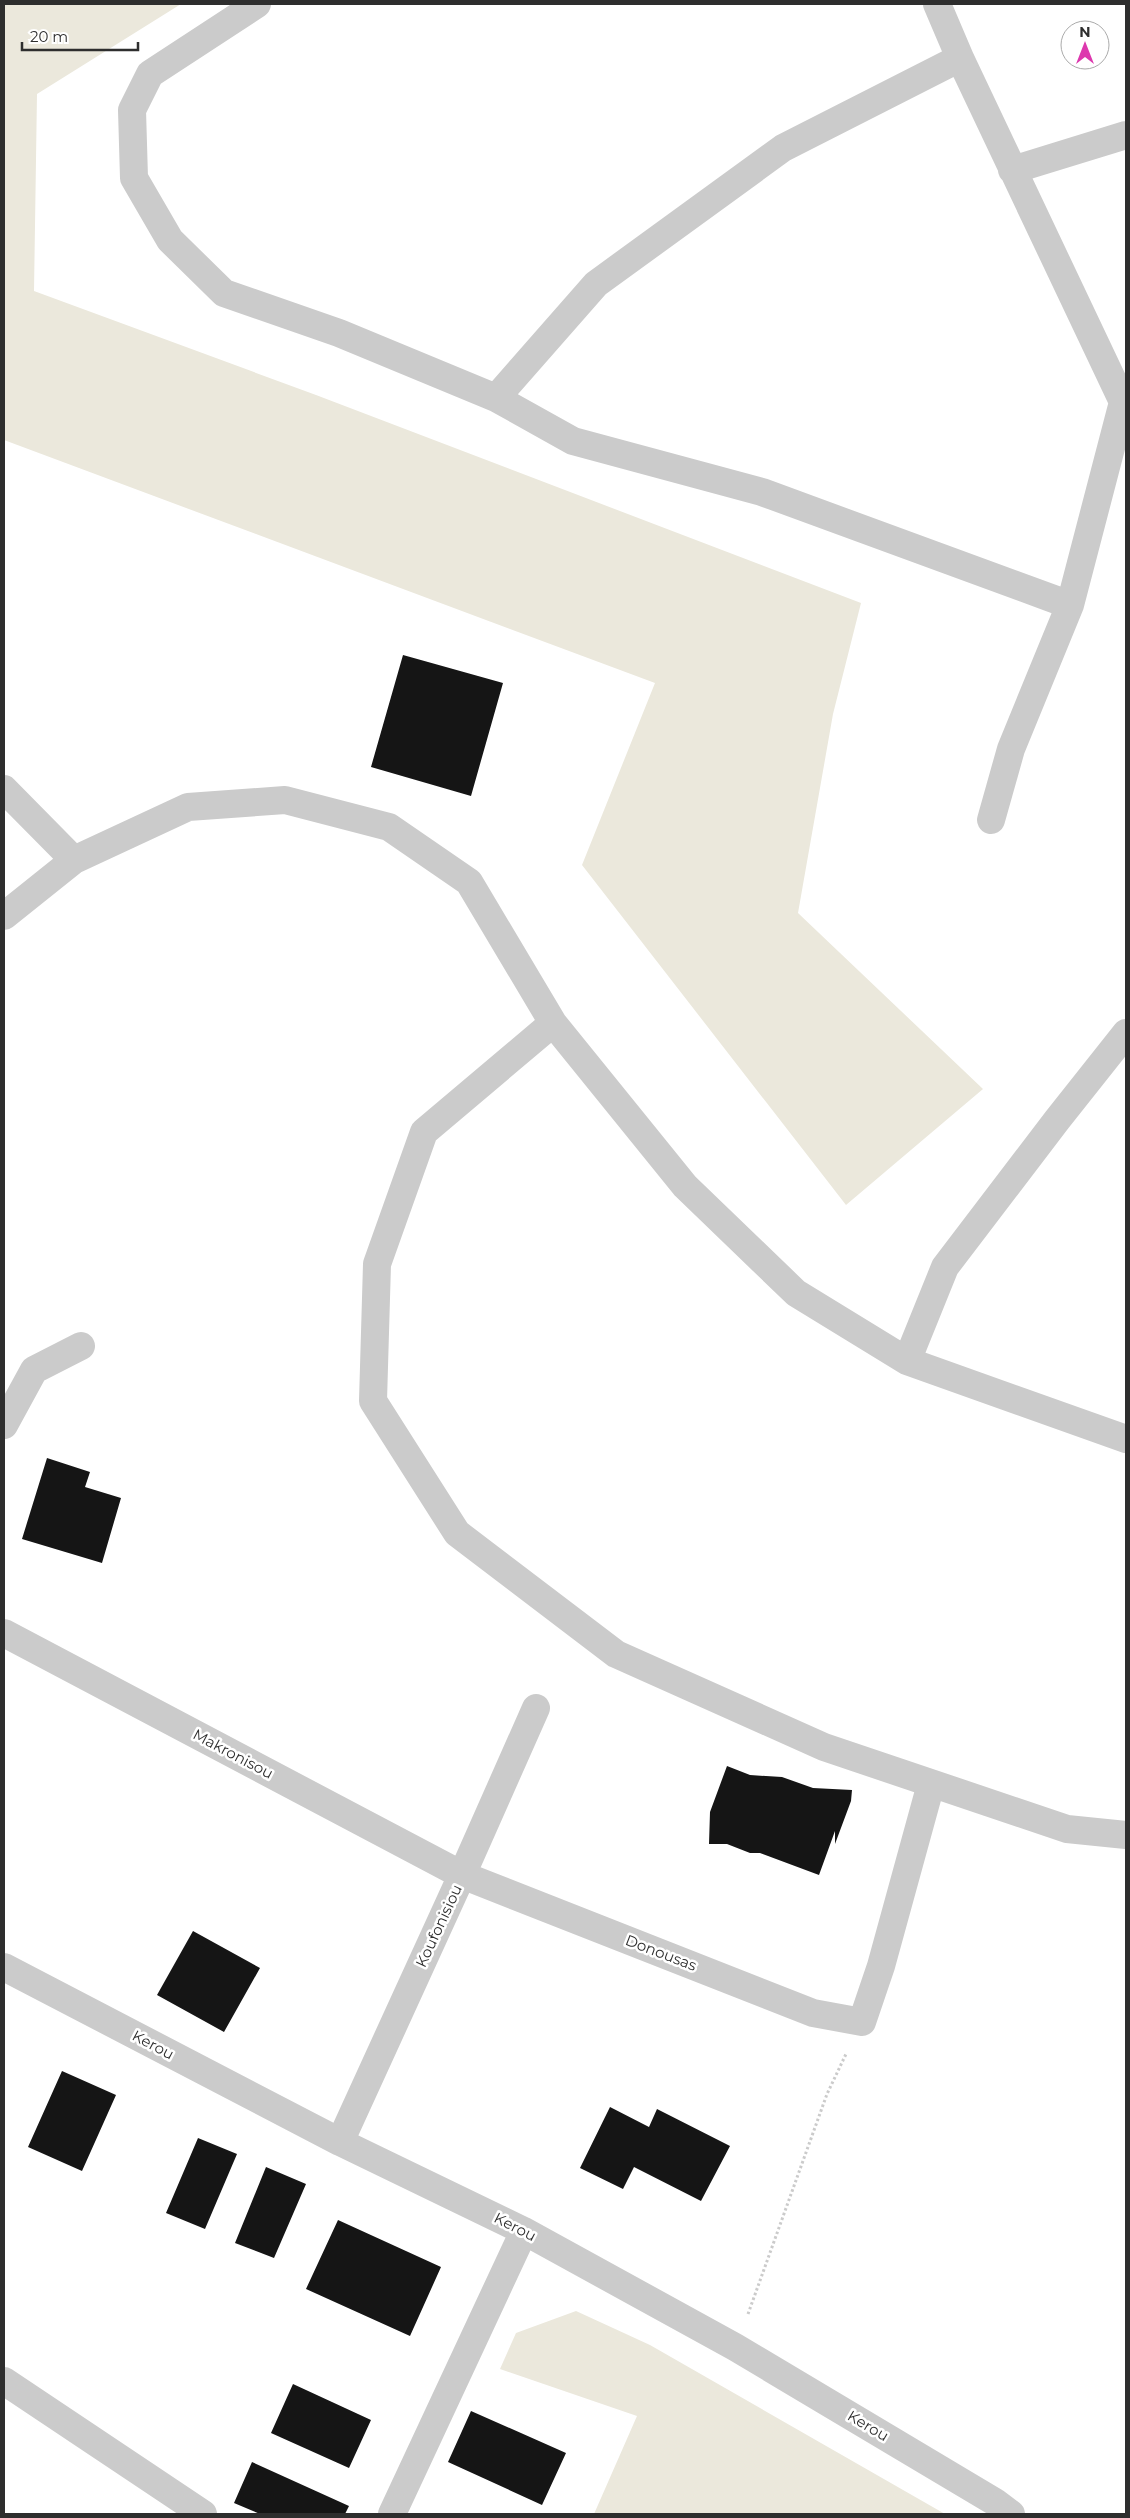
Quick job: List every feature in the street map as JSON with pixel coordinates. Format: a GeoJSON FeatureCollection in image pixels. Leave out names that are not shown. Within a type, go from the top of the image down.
{"type":"FeatureCollection","features":[{"type":"Feature","properties":{"kind":"street"},"geometry":{"type":"LineString","coordinates":[[257,4],[150,74],[132,110],[134,178],[170,240],[224,293],[339,333],[496,398],[573,441],[762,492],[1070,605]]}},
{"type":"Feature","properties":{"kind":"street"},"geometry":{"type":"LineString","coordinates":[[937,4],[1012,170],[1123,402],[1070,605],[1011,749],[991,820]]}},
{"type":"Feature","properties":{"kind":"street"},"geometry":{"type":"LineString","coordinates":[[496,398],[596,284],[783,148],[960,58]]}},
{"type":"Feature","properties":{"kind":"street"},"geometry":{"type":"LineString","coordinates":[[1012,170],[1126,135]]}},
{"type":"Feature","properties":{"kind":"street"},"geometry":{"type":"LineString","coordinates":[[4,789],[74,860]]}},
{"type":"Feature","properties":{"kind":"street"},"geometry":{"type":"LineString","coordinates":[[4,916],[74,860],[188,807],[285,800],[389,827],[469,882],[553,1023],[685,1186],[796,1293],[908,1361],[1126,1439]]}},
{"type":"Feature","properties":{"kind":"street"},"geometry":{"type":"LineString","coordinates":[[553,1023],[424,1132],[377,1264],[373,1401],[457,1533],[616,1654],[824,1747],[1067,1829],[1126,1835]]}},
{"type":"Feature","properties":{"kind":"street"},"geometry":{"type":"LineString","coordinates":[[908,1361],[945,1266],[1057,1120],[1126,1034]]}},
{"type":"Feature","properties":{"kind":"street"},"geometry":{"type":"LineString","coordinates":[[4,1425],[34,1370],[81,1346]]}},
{"type":"Feature","properties":{"kind":"street","name":"Makronisou"},"geometry":{"type":"LineString","coordinates":[[4,1633],[462,1875]]}},
{"type":"Feature","properties":{"kind":"street","name":"Koufonisiou"},"geometry":{"type":"LineString","coordinates":[[340,2142],[536,1708]]}},
{"type":"Feature","properties":{"kind":"street"},"geometry":{"type":"LineString","coordinates":[[862,2022],[881,1966],[931,1784]]}},
{"type":"Feature","properties":{"kind":"street","name":"Donousas"},"geometry":{"type":"LineString","coordinates":[[462,1875],[813,2013],[862,2022]]}},
{"type":"Feature","properties":{"kind":"street","name":"Kerou"},"geometry":{"type":"LineString","coordinates":[[4,1967],[340,2142],[524,2231],[736,2347],[995,2502],[1011,2514]]}},
{"type":"Feature","properties":{"kind":"street"},"geometry":{"type":"LineString","coordinates":[[392,2514],[524,2231]]}},
{"type":"Feature","properties":{"kind":"street"},"geometry":{"type":"LineString","coordinates":[[4,2381],[202,2514]]}},
{"type":"Feature","properties":{"kind":"path"},"geometry":{"type":"LineString","coordinates":[[736,2347],[826,2094],[862,2022]]}},
{"type":"Feature","properties":{"kind":"shaded area"},"geometry":{"type":"Polygon","coordinates":[[[4,4],[181,4],[37,94],[34,291],[316,395],[861,603],[833,714],[798,913],[983,1089],[846,1205],[582,865],[655,683],[4,440],[4,4]]]}},
{"type":"Feature","properties":{"kind":"shaded area"},"geometry":{"type":"Polygon","coordinates":[[[576,2311],[650,2345],[945,2514],[594,2514],[637,2416],[500,2369],[516,2333],[576,2311]]]}},
{"type":"Feature","properties":{"kind":"building"},"geometry":{"type":"Polygon","coordinates":[[[403,655],[503,683],[471,796],[371,767],[403,655]]]}},
{"type":"Feature","properties":{"kind":"building"},"geometry":{"type":"Polygon","coordinates":[[[47,1458],[90,1472],[85,1487],[121,1498],[102,1563],[22,1539],[47,1458]]]}},
{"type":"Feature","properties":{"kind":"building"},"geometry":{"type":"Polygon","coordinates":[[[727,1766],[750,1775],[782,1777],[813,1788],[852,1790],[851,1801],[835,1844],[835,1831],[819,1875],[760,1853],[750,1853],[727,1844],[709,1844],[710,1812],[727,1766]]]}},
{"type":"Feature","properties":{"kind":"building"},"geometry":{"type":"Polygon","coordinates":[[[193,1931],[260,1968],[224,2032],[157,1995],[193,1931]]]}},
{"type":"Feature","properties":{"kind":"building"},"geometry":{"type":"Polygon","coordinates":[[[62,2071],[116,2095],[82,2171],[28,2147],[62,2071]]]}},
{"type":"Feature","properties":{"kind":"building"},"geometry":{"type":"Polygon","coordinates":[[[610,2107],[649,2127],[657,2109],[730,2146],[701,2201],[634,2167],[623,2189],[580,2168],[610,2107]]]}},
{"type":"Feature","properties":{"kind":"building"},"geometry":{"type":"Polygon","coordinates":[[[198,2138],[237,2154],[205,2229],[166,2213],[198,2138]]]}},
{"type":"Feature","properties":{"kind":"building"},"geometry":{"type":"Polygon","coordinates":[[[266,2167],[306,2184],[274,2258],[235,2243],[266,2167]]]}},
{"type":"Feature","properties":{"kind":"building"},"geometry":{"type":"Polygon","coordinates":[[[338,2220],[441,2267],[410,2336],[306,2289],[338,2220]]]}},
{"type":"Feature","properties":{"kind":"building"},"geometry":{"type":"Polygon","coordinates":[[[293,2384],[371,2420],[349,2468],[271,2433],[293,2384]]]}},
{"type":"Feature","properties":{"kind":"building"},"geometry":{"type":"Polygon","coordinates":[[[471,2411],[566,2453],[542,2505],[448,2462],[471,2411]]]}},
{"type":"Feature","properties":{"kind":"building"},"geometry":{"type":"Polygon","coordinates":[[[252,2462],[349,2506],[345,2514],[260,2514],[234,2503],[252,2462]]]}}]}
